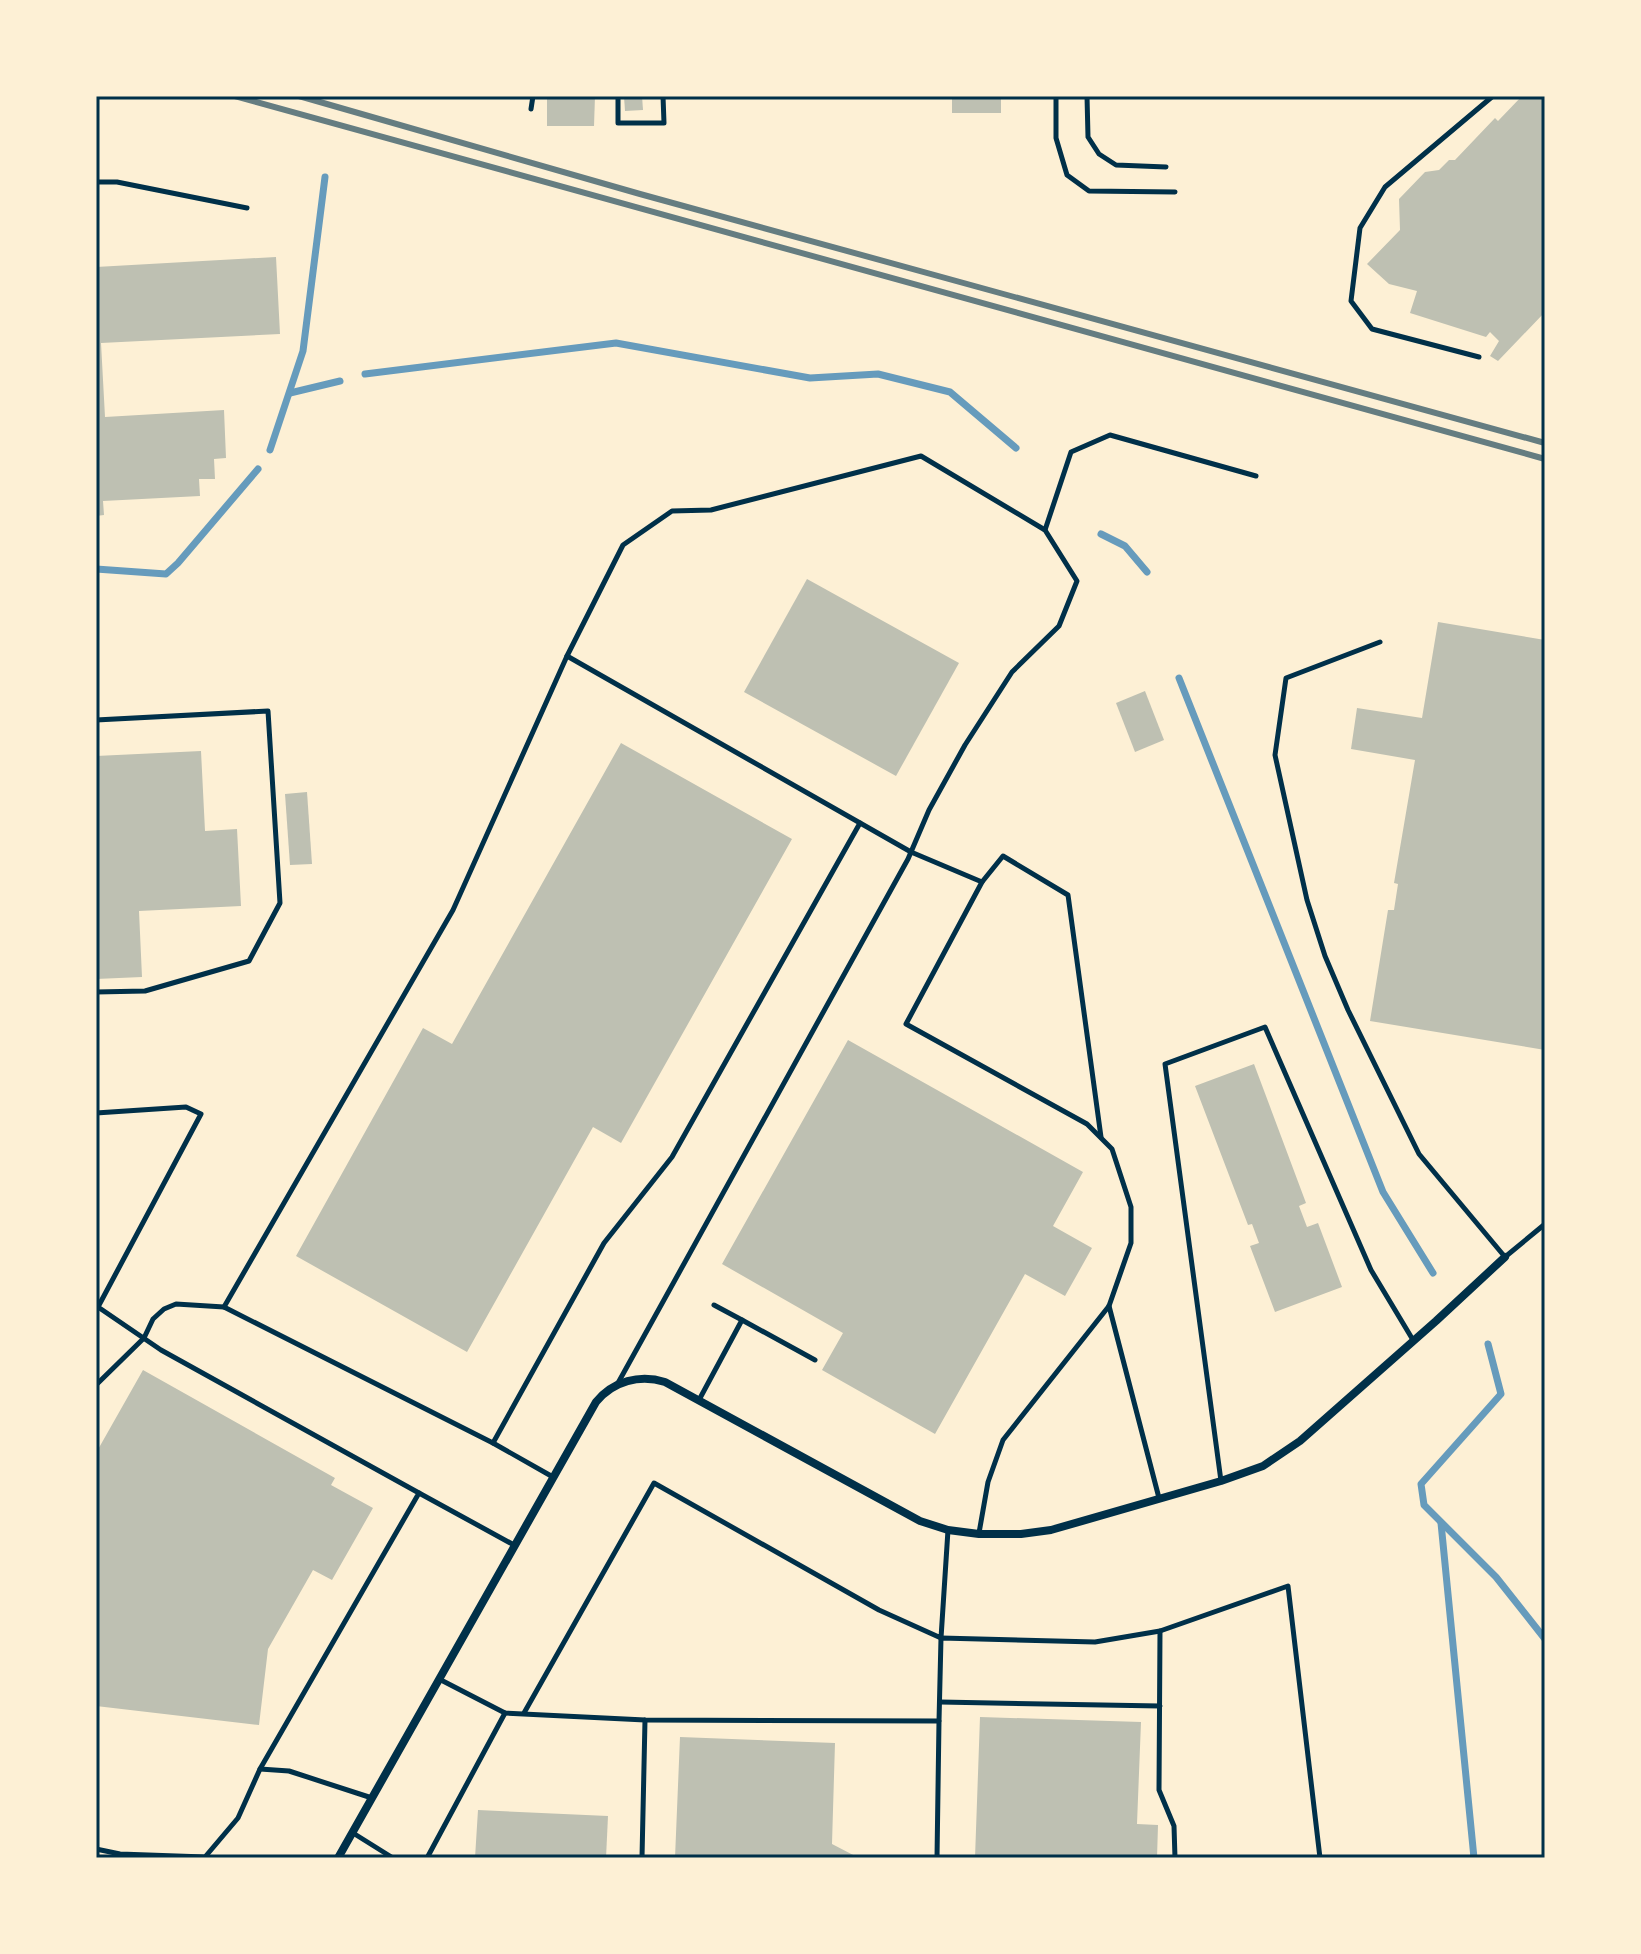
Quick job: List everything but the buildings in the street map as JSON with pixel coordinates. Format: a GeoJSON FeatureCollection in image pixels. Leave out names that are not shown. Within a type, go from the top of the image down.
{"type":"FeatureCollection","features":[{"type":"Feature","properties":{"kind":"street"},"geometry":{"type":"LineString","coordinates":[[338,1858],[596,1402],[607,1390],[639,1378],[665,1382],[920,1521],[948,1530],[1021,1534],[1051,1530],[1263,1466],[1300,1441],[1505,1257]]}},
{"type":"Feature","properties":{"kind":"lane"},"geometry":{"type":"LineString","coordinates":[[531,109],[533,96]]}},
{"type":"Feature","properties":{"kind":"lane"},"geometry":{"type":"LineString","coordinates":[[618,96],[618,123],[664,123],[663,96]]}},
{"type":"Feature","properties":{"kind":"lane"},"geometry":{"type":"LineString","coordinates":[[1056,96],[1056,138],[1067,175],[1089,191],[1175,192]]}},
{"type":"Feature","properties":{"kind":"lane"},"geometry":{"type":"LineString","coordinates":[[1087,96],[1088,137],[1099,154],[1116,165],[1166,167]]}},
{"type":"Feature","properties":{"kind":"lane"},"geometry":{"type":"LineString","coordinates":[[1479,357],[1372,329],[1351,301],[1360,228],[1385,187],[1493,96]]}},
{"type":"Feature","properties":{"kind":"lane"},"geometry":{"type":"LineString","coordinates":[[96,182],[117,182],[247,208]]}},
{"type":"Feature","properties":{"kind":"lane"},"geometry":{"type":"LineString","coordinates":[[1045,530],[1071,452],[1110,435],[1256,476]]}},
{"type":"Feature","properties":{"kind":"lane"},"geometry":{"type":"LineString","coordinates":[[224,1307],[453,910],[567,656],[623,545],[672,511],[711,510],[921,456],[1045,530],[1077,581],[1059,626],[1012,672],[965,745],[929,810],[911,852],[616,1386]]}},
{"type":"Feature","properties":{"kind":"lane"},"geometry":{"type":"LineString","coordinates":[[1380,642],[1286,678],[1275,755],[1307,900],[1325,956],[1348,1010],[1419,1154],[1505,1257],[1545,1224]]}},
{"type":"Feature","properties":{"kind":"lane"},"geometry":{"type":"LineString","coordinates":[[567,656],[911,852],[982,882]]}},
{"type":"Feature","properties":{"kind":"lane"},"geometry":{"type":"LineString","coordinates":[[96,720],[268,711],[280,903],[249,961],[145,991],[96,992]]}},
{"type":"Feature","properties":{"kind":"lane"},"geometry":{"type":"LineString","coordinates":[[493,1443],[604,1243],[672,1157],[860,823]]}},
{"type":"Feature","properties":{"kind":"lane"},"geometry":{"type":"LineString","coordinates":[[979,1534],[988,1482],[1003,1440],[1109,1306],[1131,1243],[1131,1207],[1112,1149],[1101,1138],[1087,1124],[906,1024],[982,882],[1003,856],[1068,895],[1101,1138]]}},
{"type":"Feature","properties":{"kind":"lane"},"geometry":{"type":"LineString","coordinates":[[1221,1481],[1165,1064],[1265,1027],[1371,1270],[1413,1340]]}},
{"type":"Feature","properties":{"kind":"lane"},"geometry":{"type":"LineString","coordinates":[[96,1113],[186,1107],[201,1114],[97,1308],[161,1350],[514,1545]]}},
{"type":"Feature","properties":{"kind":"lane"},"geometry":{"type":"LineString","coordinates":[[96,1385],[144,1338],[153,1319],[164,1309],[176,1304],[224,1307],[493,1443],[553,1477]]}},
{"type":"Feature","properties":{"kind":"lane"},"geometry":{"type":"LineString","coordinates":[[714,1305],[815,1360]]}},
{"type":"Feature","properties":{"kind":"lane"},"geometry":{"type":"LineString","coordinates":[[1109,1306],[1159,1498]]}},
{"type":"Feature","properties":{"kind":"lane"},"geometry":{"type":"LineString","coordinates":[[699,1400],[742,1320]]}},
{"type":"Feature","properties":{"kind":"lane"},"geometry":{"type":"LineString","coordinates":[[524,1713],[654,1483],[879,1610],[941,1638],[1095,1642],[1160,1631],[1288,1586],[1320,1858]]}},
{"type":"Feature","properties":{"kind":"lane"},"geometry":{"type":"LineString","coordinates":[[96,1849],[120,1854],[205,1857],[238,1818],[260,1769],[419,1493]]}},
{"type":"Feature","properties":{"kind":"lane"},"geometry":{"type":"LineString","coordinates":[[937,1858],[941,1638],[948,1530]]}},
{"type":"Feature","properties":{"kind":"lane"},"geometry":{"type":"LineString","coordinates":[[1160,1631],[1159,1790],[1174,1826],[1175,1858]]}},
{"type":"Feature","properties":{"kind":"lane"},"geometry":{"type":"LineString","coordinates":[[439,1679],[505,1713],[645,1720],[939,1721]]}},
{"type":"Feature","properties":{"kind":"lane"},"geometry":{"type":"LineString","coordinates":[[940,1702],[1160,1706]]}},
{"type":"Feature","properties":{"kind":"lane"},"geometry":{"type":"LineString","coordinates":[[427,1858],[505,1713]]}},
{"type":"Feature","properties":{"kind":"lane"},"geometry":{"type":"LineString","coordinates":[[642,1858],[645,1720]]}},
{"type":"Feature","properties":{"kind":"lane"},"geometry":{"type":"LineString","coordinates":[[260,1769],[289,1771],[372,1798]]}},
{"type":"Feature","properties":{"kind":"lane"},"geometry":{"type":"LineString","coordinates":[[352,1833],[393,1858]]}},
{"type":"Feature","properties":{"kind":"waterway"},"geometry":{"type":"LineString","coordinates":[[270,450],[303,351],[325,177]]}},
{"type":"Feature","properties":{"kind":"waterway"},"geometry":{"type":"LineString","coordinates":[[365,374],[616,343],[810,378],[878,374],[950,392],[1016,448]]}},
{"type":"Feature","properties":{"kind":"waterway"},"geometry":{"type":"LineString","coordinates":[[290,393],[340,381]]}},
{"type":"Feature","properties":{"kind":"waterway"},"geometry":{"type":"LineString","coordinates":[[96,569],[166,574],[258,469]]}},
{"type":"Feature","properties":{"kind":"waterway"},"geometry":{"type":"LineString","coordinates":[[1101,534],[1125,546],[1147,572]]}},
{"type":"Feature","properties":{"kind":"waterway"},"geometry":{"type":"LineString","coordinates":[[1179,678],[1383,1192],[1433,1273]]}},
{"type":"Feature","properties":{"kind":"waterway"},"geometry":{"type":"LineString","coordinates":[[1488,1344],[1501,1394],[1421,1484],[1424,1505],[1496,1577],[1545,1639]]}},
{"type":"Feature","properties":{"kind":"waterway"},"geometry":{"type":"LineString","coordinates":[[1441,1523],[1474,1858]]}},
{"type":"Feature","properties":{"kind":"railway"},"geometry":{"type":"LineString","coordinates":[[235,96],[1545,459]]}},
{"type":"Feature","properties":{"kind":"railway"},"geometry":{"type":"LineString","coordinates":[[299,96],[640,194],[1545,443]]}}]}
